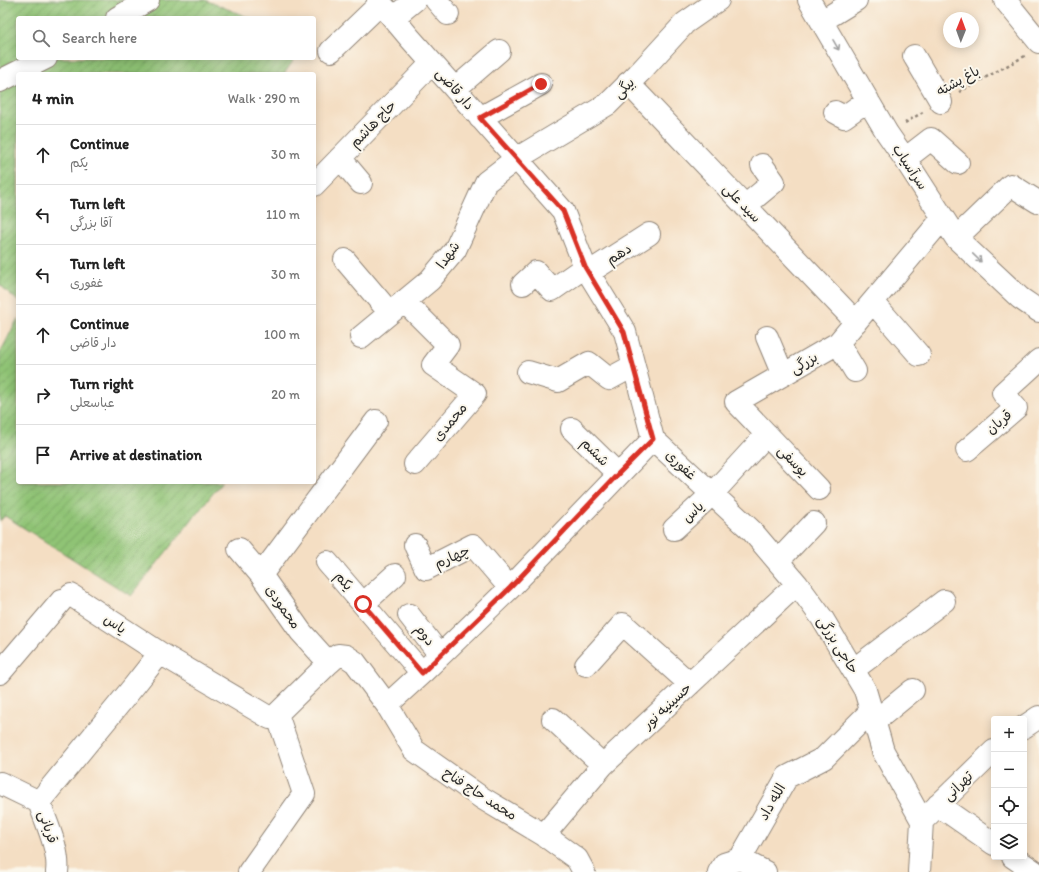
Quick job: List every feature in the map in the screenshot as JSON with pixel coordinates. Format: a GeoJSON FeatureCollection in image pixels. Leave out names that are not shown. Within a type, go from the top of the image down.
{"type":"FeatureCollection","features":[{"type":"Feature","properties":{"kind":"street"},"geometry":{"type":"LineString","coordinates":[[331,51],[384,7],[416,0]]}},
{"type":"Feature","properties":{"kind":"street","name":"سرآسیاب"},"geometry":{"type":"LineString","coordinates":[[809,0],[887,133],[956,238],[1020,298],[1039,310]]}},
{"type":"Feature","properties":{"kind":"street"},"geometry":{"type":"LineString","coordinates":[[822,21],[856,0]]}},
{"type":"Feature","properties":{"kind":"street"},"geometry":{"type":"LineString","coordinates":[[1006,0],[1032,49]]}},
{"type":"Feature","properties":{"kind":"street"},"geometry":{"type":"LineString","coordinates":[[120,16],[143,1]]}},
{"type":"Feature","properties":{"kind":"street","name":"بیگی"},"geometry":{"type":"LineString","coordinates":[[516,159],[608,104],[685,23],[707,3]]}},
{"type":"Feature","properties":{"kind":"street","name":"دار قاضی"},"geometry":{"type":"LineString","coordinates":[[384,7],[563,211],[587,270],[624,332],[633,366]]}},
{"type":"Feature","properties":{"kind":"street"},"geometry":{"type":"LineString","coordinates":[[455,89],[499,52]]}},
{"type":"Feature","properties":{"kind":"street"},"geometry":{"type":"LineString","coordinates":[[914,56],[941,102]]}},
{"type":"Feature","properties":{"kind":"street"},"geometry":{"type":"LineString","coordinates":[[18,72],[42,60]]}},
{"type":"Feature","properties":{"kind":"street","name":"حاج هاشم"},"geometry":{"type":"LineString","coordinates":[[316,183],[432,63]]}},
{"type":"Feature","properties":{"kind":"street"},"geometry":{"type":"LineString","coordinates":[[0,81],[16,73]]}},
{"type":"Feature","properties":{"kind":"street","name":"سید علی"},"geometry":{"type":"LineString","coordinates":[[628,83],[856,322]]}},
{"type":"Feature","properties":{"kind":"street"},"geometry":{"type":"LineString","coordinates":[[480,118],[541,84]]}},
{"type":"Feature","properties":{"kind":"street"},"geometry":{"type":"LineString","coordinates":[[835,112],[844,117],[868,100]]}},
{"type":"Feature","properties":{"kind":"street"},"geometry":{"type":"LineString","coordinates":[[905,159],[931,139],[958,163]]}},
{"type":"Feature","properties":{"kind":"street"},"geometry":{"type":"LineString","coordinates":[[340,158],[361,183]]}},
{"type":"Feature","properties":{"kind":"street","name":"شهدا"},"geometry":{"type":"LineString","coordinates":[[361,336],[430,280],[455,250],[486,182],[516,159]]}},
{"type":"Feature","properties":{"kind":"street"},"geometry":{"type":"LineString","coordinates":[[746,206],[774,182],[762,165]]}},
{"type":"Feature","properties":{"kind":"street"},"geometry":{"type":"LineString","coordinates":[[956,238],[1011,186],[1038,202]]}},
{"type":"Feature","properties":{"kind":"street","name":"بزرگی"},"geometry":{"type":"LineString","coordinates":[[767,434],[736,402],[838,343],[943,218]]}},
{"type":"Feature","properties":{"kind":"street","name":"دهم"},"geometry":{"type":"LineString","coordinates":[[523,284],[536,272],[552,290],[649,234]]}},
{"type":"Feature","properties":{"kind":"street"},"geometry":{"type":"LineString","coordinates":[[345,260],[397,307]]}},
{"type":"Feature","properties":{"kind":"street"},"geometry":{"type":"LineString","coordinates":[[873,302],[919,355]]}},
{"type":"Feature","properties":{"kind":"street","name":"محمدی"},"geometry":{"type":"LineString","coordinates":[[397,307],[448,345],[433,365],[475,394],[415,464]]}},
{"type":"Feature","properties":{"kind":"street"},"geometry":{"type":"LineString","coordinates":[[767,337],[783,375]]}},
{"type":"Feature","properties":{"kind":"street"},"geometry":{"type":"LineString","coordinates":[[838,343],[855,370]]}},
{"type":"Feature","properties":{"kind":"street","name":"قربان"},"geometry":{"type":"LineString","coordinates":[[967,450],[1016,408],[1003,393],[1039,360]]}},
{"type":"Feature","properties":{"kind":"street"},"geometry":{"type":"LineString","coordinates":[[528,372],[558,381],[589,363],[609,379],[633,366]]}},
{"type":"Feature","properties":{"kind":"street","name":"غفوری"},"geometry":{"type":"LineString","coordinates":[[633,366],[653,439],[712,494]]}},
{"type":"Feature","properties":{"kind":"street"},"geometry":{"type":"LineString","coordinates":[[261,575],[376,421]]}},
{"type":"Feature","properties":{"kind":"street","name":"ششم"},"geometry":{"type":"LineString","coordinates":[[572,429],[618,474]]}},
{"type":"Feature","properties":{"kind":"street"},"geometry":{"type":"LineString","coordinates":[[712,494],[767,434]]}},
{"type":"Feature","properties":{"kind":"street","name":"یوسفی"},"geometry":{"type":"LineString","coordinates":[[767,434],[819,489]]}},
{"type":"Feature","properties":{"kind":"street"},"geometry":{"type":"LineString","coordinates":[[387,705],[510,588],[653,439]]}},
{"type":"Feature","properties":{"kind":"street","name":"یاس"},"geometry":{"type":"LineString","coordinates":[[674,529],[712,494]]}},
{"type":"Feature","properties":{"kind":"street","name":"حاجی بزرگی"},"geometry":{"type":"LineString","coordinates":[[712,494],[752,531],[778,561],[822,618],[865,690],[883,751],[922,821]]}},
{"type":"Feature","properties":{"kind":"street"},"geometry":{"type":"LineString","coordinates":[[778,561],[814,523]]}},
{"type":"Feature","properties":{"kind":"street","name":"چهارم"},"geometry":{"type":"LineString","coordinates":[[415,544],[426,568],[473,545],[510,588]]}},
{"type":"Feature","properties":{"kind":"street","name":"محمودی"},"geometry":{"type":"LineString","coordinates":[[239,550],[261,575],[301,632],[329,663]]}},
{"type":"Feature","properties":{"kind":"street","name":"یکم"},"geometry":{"type":"LineString","coordinates":[[327,562],[422,673]]}},
{"type":"Feature","properties":{"kind":"street"},"geometry":{"type":"LineString","coordinates":[[363,604],[395,575]]}},
{"type":"Feature","properties":{"kind":"street","name":"حسینیه نور"},"geometry":{"type":"LineString","coordinates":[[544,835],[603,766],[796,584]]}},
{"type":"Feature","properties":{"kind":"street","name":"یاس"},"geometry":{"type":"LineString","coordinates":[[0,673],[66,598],[160,653],[273,716]]}},
{"type":"Feature","properties":{"kind":"street"},"geometry":{"type":"LineString","coordinates":[[854,670],[944,601]]}},
{"type":"Feature","properties":{"kind":"street","name":"دوم"},"geometry":{"type":"LineString","coordinates":[[409,615],[440,655]]}},
{"type":"Feature","properties":{"kind":"street"},"geometry":{"type":"LineString","coordinates":[[586,665],[623,624],[690,684]]}},
{"type":"Feature","properties":{"kind":"street"},"geometry":{"type":"LineString","coordinates":[[39,802],[160,653]]}},
{"type":"Feature","properties":{"kind":"street","name":"محمد حاج فناح"},"geometry":{"type":"LineString","coordinates":[[329,663],[338,655],[346,656],[355,662],[387,705],[414,750],[482,798],[544,835],[577,859],[584,872]]}},
{"type":"Feature","properties":{"kind":"street"},"geometry":{"type":"LineString","coordinates":[[249,872],[304,794],[273,716],[329,663]]}},
{"type":"Feature","properties":{"kind":"street","name":"الله داد"},"geometry":{"type":"LineString","coordinates":[[740,859],[787,777],[824,758],[873,716],[913,690]]}},
{"type":"Feature","properties":{"kind":"street"},"geometry":{"type":"LineString","coordinates":[[1027,725],[1039,717]]}},
{"type":"Feature","properties":{"kind":"street"},"geometry":{"type":"LineString","coordinates":[[553,719],[603,766]]}},
{"type":"Feature","properties":{"kind":"street","name":"تهرانی"},"geometry":{"type":"LineString","coordinates":[[922,821],[993,752]]}},
{"type":"Feature","properties":{"kind":"street","name":"قربانی"},"geometry":{"type":"LineString","coordinates":[[0,783],[39,802],[54,844],[58,867],[57,872]]}},
{"type":"Feature","properties":{"kind":"street"},"geometry":{"type":"LineString","coordinates":[[938,805],[991,842]]}},
{"type":"Feature","properties":{"kind":"street"},"geometry":{"type":"LineString","coordinates":[[919,872],[922,821]]}},
{"type":"Feature","properties":{"kind":"street"},"geometry":{"type":"LineString","coordinates":[[719,872],[724,864],[740,859],[765,872]]}},
{"type":"Feature","properties":{"kind":"street"},"geometry":{"type":"LineString","coordinates":[[1017,860],[1035,872]]}},
{"type":"Feature","properties":{"kind":"path","name":"باغ پشته"},"geometry":{"type":"LineString","coordinates":[[887,133],[1032,49]]}},
{"type":"Feature","properties":{"kind":"green space"},"geometry":{"type":"Polygon","coordinates":[[[0,0],[205,0],[245,16],[16,16],[16,60],[294,60],[285,72],[16,72],[16,299],[0,285],[0,0]]]}},
{"type":"Feature","properties":{"kind":"green space"},"geometry":{"type":"Polygon","coordinates":[[[16,322],[16,484],[220,484],[131,596],[5,516],[0,521],[0,353],[16,322]]]}},
{"type":"Feature","properties":{"kind":"route"},"geometry":{"type":"LineString","coordinates":[[363,604],[422,673],[510,588],[653,439],[624,332],[585,267],[563,211],[480,118],[541,84]]}}]}
